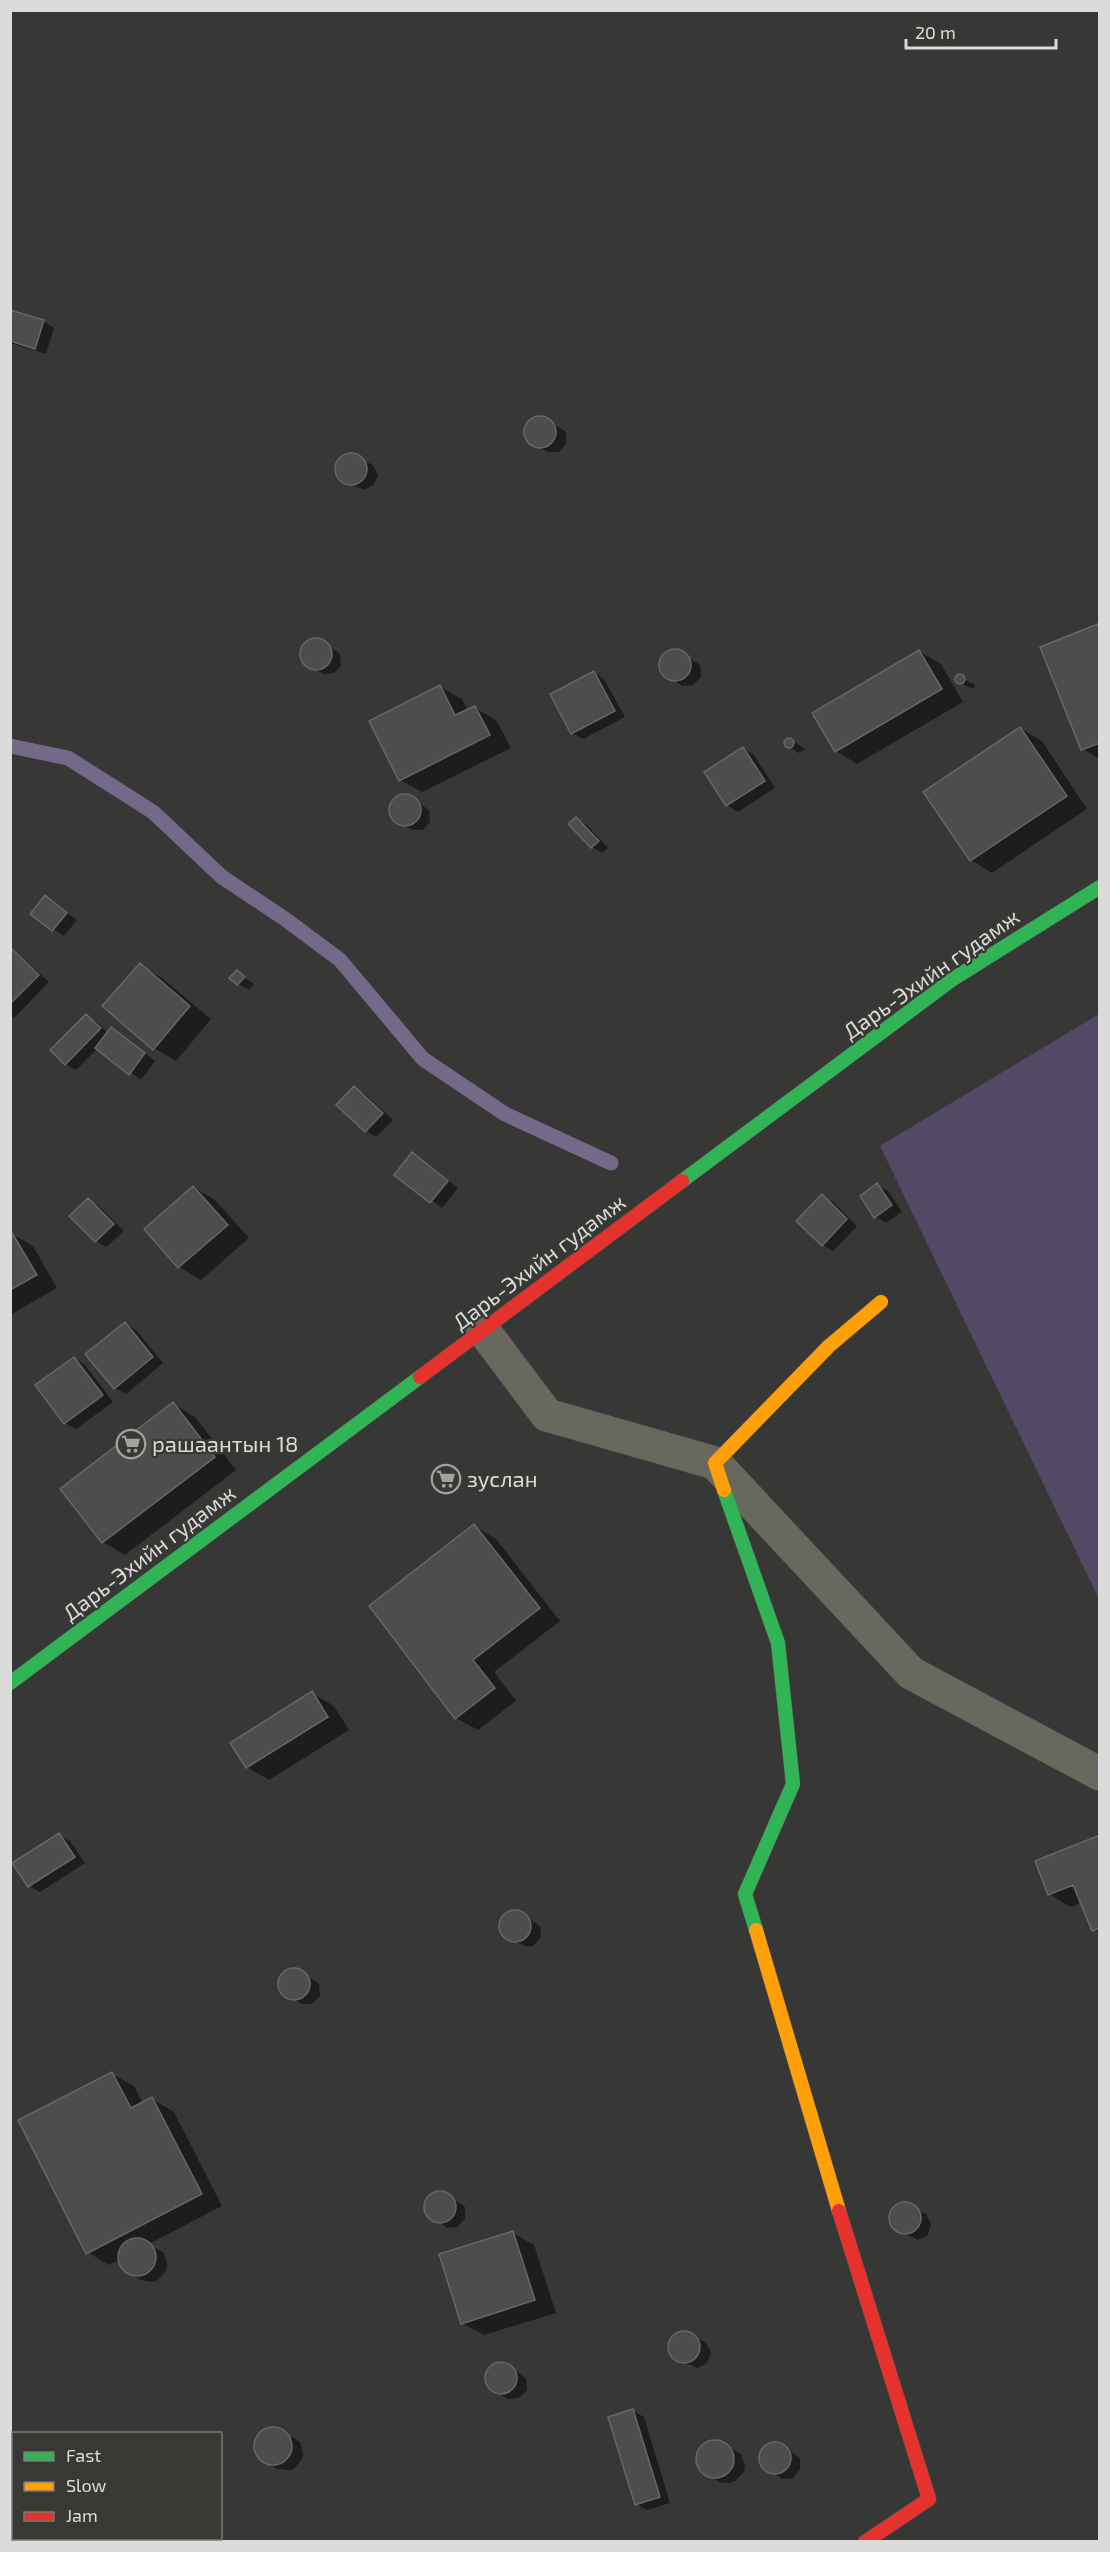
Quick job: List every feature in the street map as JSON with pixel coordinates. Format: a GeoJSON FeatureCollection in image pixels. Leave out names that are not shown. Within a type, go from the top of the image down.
{"type":"FeatureCollection","features":[{"type":"Feature","properties":{"kind":"street","name":"Дарь-Эхийн гудамж"},"geometry":{"type":"LineString","coordinates":[[10,1683],[953,979],[1100,887]]}},
{"type":"Feature","properties":{"kind":"street"},"geometry":{"type":"LineString","coordinates":[[715,1463],[804,1370],[881,1302]]}},
{"type":"Feature","properties":{"kind":"street"},"geometry":{"type":"LineString","coordinates":[[483,1330],[547,1415],[715,1463],[911,1673],[1100,1774]]}},
{"type":"Feature","properties":{"kind":"street"},"geometry":{"type":"LineString","coordinates":[[715,1463],[777,1643],[793,1784],[746,1894],[804,2097],[928,2499],[865,2541]]}},
{"type":"Feature","properties":{"kind":"shaded area"},"geometry":{"type":"Polygon","coordinates":[[[1099,1014],[1099,1599],[880,1146],[1099,1014]]]}},
{"type":"Feature","properties":{"kind":"building"},"geometry":{"type":"Polygon","coordinates":[[[10,310],[44,320],[35,349],[10,341],[10,310]]]}},
{"type":"Feature","properties":{"kind":"building"},"geometry":{"type":"Polygon","coordinates":[[[540,416],[551,421],[556,432],[551,443],[540,448],[529,443],[524,432],[529,421],[540,416]]]}},
{"type":"Feature","properties":{"kind":"building"},"geometry":{"type":"Polygon","coordinates":[[[351,453],[362,458],[367,469],[362,480],[351,485],[340,480],[335,469],[340,458],[351,453]]]}},
{"type":"Feature","properties":{"kind":"building"},"geometry":{"type":"Polygon","coordinates":[[[1100,623],[1100,743],[1081,750],[1040,647],[1100,623]]]}},
{"type":"Feature","properties":{"kind":"building"},"geometry":{"type":"Polygon","coordinates":[[[316,638],[327,643],[332,654],[327,665],[316,670],[305,665],[300,654],[305,643],[316,638]]]}},
{"type":"Feature","properties":{"kind":"building"},"geometry":{"type":"Polygon","coordinates":[[[675,649],[686,654],[691,665],[686,676],[675,681],[664,676],[659,665],[664,654],[675,649]]]}},
{"type":"Feature","properties":{"kind":"building"},"geometry":{"type":"Polygon","coordinates":[[[919,650],[942,689],[835,752],[812,713],[919,650]]]}},
{"type":"Feature","properties":{"kind":"building"},"geometry":{"type":"Polygon","coordinates":[[[594,671],[615,711],[571,734],[550,694],[594,671]]]}},
{"type":"Feature","properties":{"kind":"building"},"geometry":{"type":"Polygon","coordinates":[[[960,674],[964,675],[964,683],[960,684],[956,683],[955,679],[956,675],[960,674]]]}},
{"type":"Feature","properties":{"kind":"building"},"geometry":{"type":"Polygon","coordinates":[[[440,685],[455,715],[475,706],[490,735],[399,781],[369,721],[440,685]]]}},
{"type":"Feature","properties":{"kind":"building"},"geometry":{"type":"Polygon","coordinates":[[[1020,727],[1067,796],[970,861],[923,792],[1020,727]]]}},
{"type":"Feature","properties":{"kind":"building"},"geometry":{"type":"Polygon","coordinates":[[[789,738],[793,739],[793,747],[789,748],[785,747],[784,743],[785,739],[789,738]]]}},
{"type":"Feature","properties":{"kind":"building"},"geometry":{"type":"Polygon","coordinates":[[[743,747],[765,781],[726,806],[704,772],[743,747]]]}},
{"type":"Feature","properties":{"kind":"building"},"geometry":{"type":"Polygon","coordinates":[[[405,794],[416,799],[421,810],[416,821],[405,826],[394,821],[389,810],[394,799],[405,794]]]}},
{"type":"Feature","properties":{"kind":"building"},"geometry":{"type":"Polygon","coordinates":[[[576,817],[599,841],[591,848],[568,824],[576,817]]]}},
{"type":"Feature","properties":{"kind":"building"},"geometry":{"type":"Polygon","coordinates":[[[45,895],[67,913],[52,931],[30,914],[45,895]]]}},
{"type":"Feature","properties":{"kind":"building"},"geometry":{"type":"Polygon","coordinates":[[[10,947],[39,975],[10,1004],[10,947]]]}},
{"type":"Feature","properties":{"kind":"building"},"geometry":{"type":"Polygon","coordinates":[[[140,963],[190,1006],[153,1050],[102,1006],[140,963]]]}},
{"type":"Feature","properties":{"kind":"building"},"geometry":{"type":"Polygon","coordinates":[[[237,970],[245,977],[237,985],[229,978],[237,970]]]}},
{"type":"Feature","properties":{"kind":"building"},"geometry":{"type":"Polygon","coordinates":[[[86,1014],[101,1028],[65,1065],[50,1050],[86,1014]]]}},
{"type":"Feature","properties":{"kind":"building"},"geometry":{"type":"Polygon","coordinates":[[[111,1027],[145,1053],[129,1075],[95,1048],[111,1027]]]}},
{"type":"Feature","properties":{"kind":"building"},"geometry":{"type":"Polygon","coordinates":[[[354,1086],[383,1113],[365,1132],[336,1105],[354,1086]]]}},
{"type":"Feature","properties":{"kind":"building"},"geometry":{"type":"Polygon","coordinates":[[[412,1152],[448,1181],[430,1203],[394,1175],[412,1152]]]}},
{"type":"Feature","properties":{"kind":"building"},"geometry":{"type":"Polygon","coordinates":[[[877,1183],[892,1205],[874,1218],[860,1196],[877,1183]]]}},
{"type":"Feature","properties":{"kind":"building"},"geometry":{"type":"Polygon","coordinates":[[[193,1186],[228,1225],[178,1268],[144,1229],[193,1186]]]}},
{"type":"Feature","properties":{"kind":"building"},"geometry":{"type":"Polygon","coordinates":[[[822,1194],[847,1219],[822,1246],[796,1221],[822,1194]]]}},
{"type":"Feature","properties":{"kind":"building"},"geometry":{"type":"Polygon","coordinates":[[[88,1198],[114,1224],[95,1242],[69,1216],[88,1198]]]}},
{"type":"Feature","properties":{"kind":"building"},"geometry":{"type":"Polygon","coordinates":[[[10,1232],[37,1275],[10,1290],[10,1232]]]}},
{"type":"Feature","properties":{"kind":"building"},"geometry":{"type":"Polygon","coordinates":[[[125,1322],[153,1357],[114,1389],[85,1354],[125,1322]]]}},
{"type":"Feature","properties":{"kind":"building"},"geometry":{"type":"Polygon","coordinates":[[[74,1357],[103,1395],[64,1424],[35,1385],[74,1357]]]}},
{"type":"Feature","properties":{"kind":"building"},"geometry":{"type":"Polygon","coordinates":[[[173,1402],[215,1457],[102,1543],[60,1489],[173,1402]]]}},
{"type":"Feature","properties":{"kind":"building"},"geometry":{"type":"Polygon","coordinates":[[[474,1524],[540,1608],[473,1660],[495,1688],[455,1719],[369,1606],[474,1524]]]}},
{"type":"Feature","properties":{"kind":"building"},"geometry":{"type":"Polygon","coordinates":[[[312,1691],[328,1717],[246,1768],[230,1743],[312,1691]]]}},
{"type":"Feature","properties":{"kind":"building"},"geometry":{"type":"Polygon","coordinates":[[[59,1833],[75,1857],[28,1887],[12,1863],[59,1833]]]}},
{"type":"Feature","properties":{"kind":"building"},"geometry":{"type":"Polygon","coordinates":[[[1100,1835],[1100,1928],[1092,1931],[1073,1885],[1048,1895],[1035,1861],[1100,1835]]]}},
{"type":"Feature","properties":{"kind":"building"},"geometry":{"type":"Polygon","coordinates":[[[515,1910],[526,1915],[531,1926],[526,1937],[515,1942],[504,1937],[499,1926],[504,1915],[515,1910]]]}},
{"type":"Feature","properties":{"kind":"building"},"geometry":{"type":"Polygon","coordinates":[[[294,1968],[305,1973],[310,1984],[305,1995],[294,2000],[283,1995],[278,1984],[283,1973],[294,1968]]]}},
{"type":"Feature","properties":{"kind":"building"},"geometry":{"type":"Polygon","coordinates":[[[112,2072],[131,2108],[152,2097],[202,2194],[86,2254],[18,2120],[112,2072]]]}},
{"type":"Feature","properties":{"kind":"building"},"geometry":{"type":"Polygon","coordinates":[[[440,2191],[451,2196],[456,2207],[451,2218],[440,2223],[429,2218],[424,2207],[429,2196],[440,2191]]]}},
{"type":"Feature","properties":{"kind":"building"},"geometry":{"type":"Polygon","coordinates":[[[905,2202],[916,2207],[921,2218],[916,2229],[905,2234],[894,2229],[889,2218],[894,2207],[905,2202]]]}},
{"type":"Feature","properties":{"kind":"building"},"geometry":{"type":"Polygon","coordinates":[[[513,2231],[535,2300],[461,2324],[439,2254],[513,2231]]]}},
{"type":"Feature","properties":{"kind":"building"},"geometry":{"type":"Polygon","coordinates":[[[137,2238],[151,2243],[156,2257],[151,2271],[137,2276],[123,2271],[118,2257],[123,2243],[137,2238]]]}},
{"type":"Feature","properties":{"kind":"building"},"geometry":{"type":"Polygon","coordinates":[[[684,2331],[695,2336],[700,2347],[695,2358],[684,2363],[673,2358],[668,2347],[673,2336],[684,2331]]]}},
{"type":"Feature","properties":{"kind":"building"},"geometry":{"type":"Polygon","coordinates":[[[501,2362],[512,2367],[517,2378],[512,2389],[501,2394],[490,2389],[485,2378],[490,2367],[501,2362]]]}},
{"type":"Feature","properties":{"kind":"building"},"geometry":{"type":"Polygon","coordinates":[[[633,2409],[660,2497],[635,2505],[608,2417],[633,2409]]]}},
{"type":"Feature","properties":{"kind":"building"},"geometry":{"type":"Polygon","coordinates":[[[273,2427],[287,2432],[292,2446],[287,2460],[273,2465],[259,2460],[254,2446],[259,2432],[273,2427]]]}},
{"type":"Feature","properties":{"kind":"building"},"geometry":{"type":"Polygon","coordinates":[[[715,2440],[729,2445],[734,2459],[729,2473],[715,2478],[701,2473],[696,2459],[701,2445],[715,2440]]]}},
{"type":"Feature","properties":{"kind":"building"},"geometry":{"type":"Polygon","coordinates":[[[775,2442],[786,2447],[791,2458],[786,2469],[775,2474],[764,2469],[759,2458],[764,2447],[775,2442]]]}},
{"type":"Feature","properties":{"kind":"waterway"},"geometry":{"type":"LineString","coordinates":[[10,746],[68,758],[153,812],[222,877],[285,919],[340,960],[423,1059],[505,1114],[611,1163]]}},
{"type":"Feature","properties":{"kind":"traffic: fast"},"geometry":{"type":"LineString","coordinates":[[682,1181],[953,979],[1100,887]]}},
{"type":"Feature","properties":{"kind":"traffic: fast"},"geometry":{"type":"LineString","coordinates":[[10,1683],[420,1377]]}},
{"type":"Feature","properties":{"kind":"traffic: fast"},"geometry":{"type":"LineString","coordinates":[[724,1490],[778,1643],[793,1784],[745,1894],[756,1930]]}},
{"type":"Feature","properties":{"kind":"traffic: slow"},"geometry":{"type":"LineString","coordinates":[[724,1490],[715,1463],[829,1346],[881,1302]]}},
{"type":"Feature","properties":{"kind":"traffic: slow"},"geometry":{"type":"LineString","coordinates":[[756,1930],[839,2211]]}},
{"type":"Feature","properties":{"kind":"traffic: jam"},"geometry":{"type":"LineString","coordinates":[[420,1377],[682,1181]]}},
{"type":"Feature","properties":{"kind":"traffic: jam"},"geometry":{"type":"LineString","coordinates":[[839,2211],[929,2499],[865,2542]]}},
{"type":"Feature","properties":{"kind":"place","name":"рашаантын 18"},"geometry":{"type":"Point","coordinates":[131,1444]}},
{"type":"Feature","properties":{"kind":"place","name":"зуслан"},"geometry":{"type":"Point","coordinates":[446,1479]}}]}
